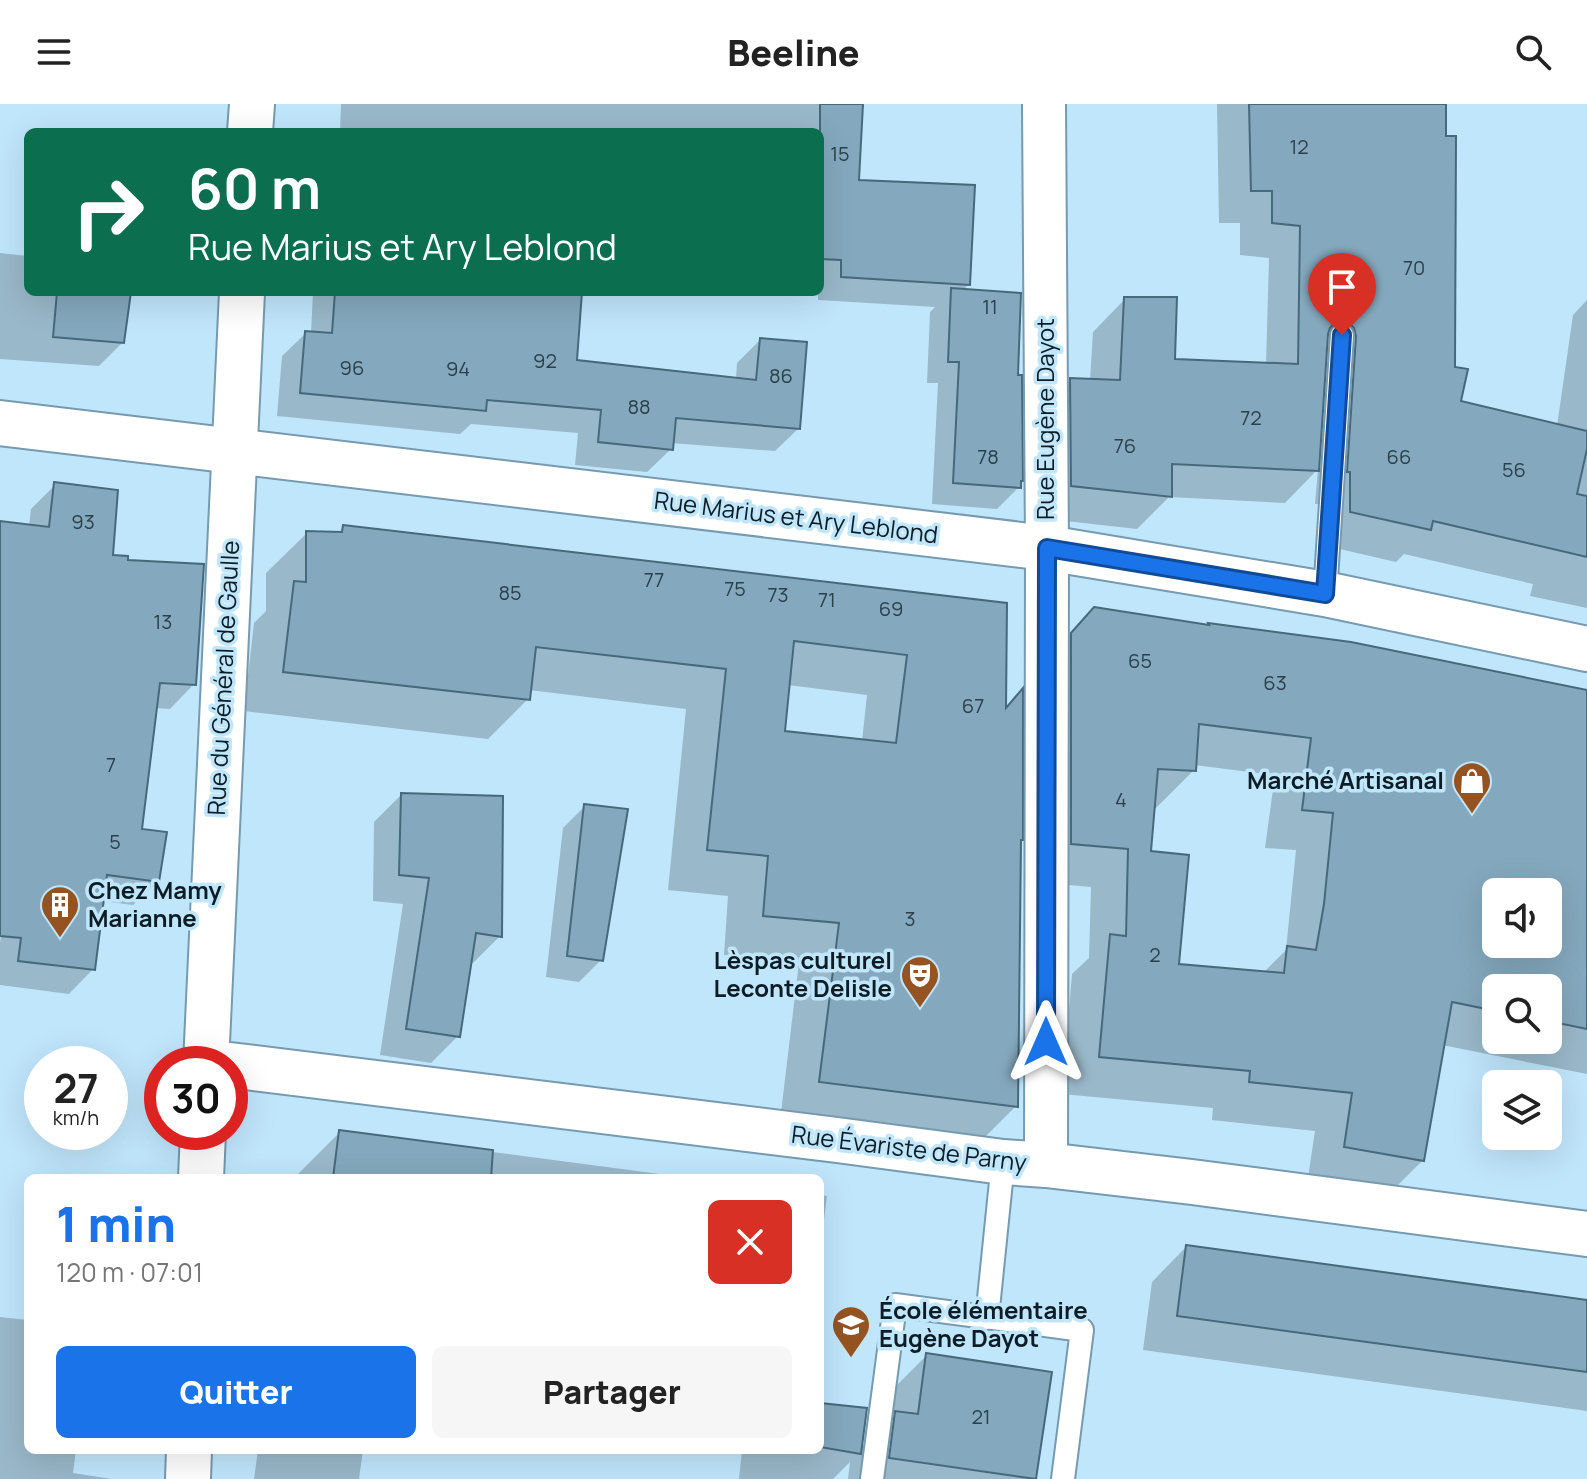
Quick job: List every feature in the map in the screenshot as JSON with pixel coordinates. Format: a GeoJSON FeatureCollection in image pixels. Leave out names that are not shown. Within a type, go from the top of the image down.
{"type":"FeatureCollection","features":[{"type":"Feature","properties":{"kind":"street"},"geometry":{"type":"LineString","coordinates":[[250,128],[252,104]]}},
{"type":"Feature","properties":{"kind":"street","name":"Rue Eugène Dayot"},"geometry":{"type":"LineString","coordinates":[[1044,104],[1046,1165]]}},
{"type":"Feature","properties":{"kind":"street","name":"Rue du Général de Gaulle"},"geometry":{"type":"LineString","coordinates":[[216,1046],[242,296]]}},
{"type":"Feature","properties":{"kind":"street","name":"Rue Marius et Ary Leblond"},"geometry":{"type":"LineString","coordinates":[[0,423],[1047,548],[1325,594],[1587,649]]}},
{"type":"Feature","properties":{"kind":"street","name":"Rue Évariste de Parny"},"geometry":{"type":"LineString","coordinates":[[248,1068],[1587,1234]]}},
{"type":"Feature","properties":{"kind":"street"},"geometry":{"type":"LineString","coordinates":[[201,1174],[202,1150]]}},
{"type":"Feature","properties":{"kind":"street"},"geometry":{"type":"LineString","coordinates":[[188,1479],[189,1454]]}},
{"type":"Feature","properties":{"kind":"lane"},"geometry":{"type":"LineString","coordinates":[[1325,594],[1342,335]]}},
{"type":"Feature","properties":{"kind":"lane"},"geometry":{"type":"LineString","coordinates":[[987,1318],[1003,1162]]}},
{"type":"Feature","properties":{"kind":"lane"},"geometry":{"type":"LineString","coordinates":[[872,1479],[895,1305],[1082,1330],[1063,1479]]}},
{"type":"Feature","properties":{"kind":"building"},"geometry":{"type":"Polygon","coordinates":[[[820,104],[863,104],[859,180],[975,185],[970,285],[841,277],[841,260],[824,259],[824,128],[820,128],[820,104]]]}},
{"type":"Feature","properties":{"kind":"building"},"geometry":{"type":"Polygon","coordinates":[[[1249,104],[1446,104],[1446,136],[1456,136],[1455,367],[1468,369],[1461,401],[1587,431],[1587,449],[1577,494],[1587,496],[1587,557],[1433,521],[1431,530],[1350,512],[1350,472],[1347,472],[1356,336],[1354,328],[1344,321],[1335,323],[1328,334],[1319,471],[1172,464],[1172,497],[1071,486],[1070,378],[1120,380],[1124,297],[1177,297],[1175,359],[1298,364],[1300,226],[1272,223],[1272,191],[1251,191],[1249,104]]]}},
{"type":"Feature","properties":{"kind":"building"},"geometry":{"type":"Polygon","coordinates":[[[951,288],[1021,293],[1018,375],[1022,375],[1021,488],[953,483],[959,362],[948,362],[951,288]]]}},
{"type":"Feature","properties":{"kind":"building"},"geometry":{"type":"Polygon","coordinates":[[[57,296],[130,296],[124,343],[53,337],[57,296]]]}},
{"type":"Feature","properties":{"kind":"building"},"geometry":{"type":"Polygon","coordinates":[[[335,296],[582,296],[577,360],[756,380],[760,338],[807,342],[800,429],[676,418],[673,450],[598,442],[601,410],[487,400],[486,411],[300,393],[305,331],[332,333],[335,296]]]}},
{"type":"Feature","properties":{"kind":"building"},"geometry":{"type":"Polygon","coordinates":[[[54,482],[118,490],[113,555],[128,556],[128,560],[204,564],[196,685],[160,683],[142,829],[167,832],[159,882],[107,875],[95,970],[18,961],[21,938],[0,936],[0,521],[49,527],[54,482]]]}},
{"type":"Feature","properties":{"kind":"building"},"geometry":{"type":"Polygon","coordinates":[[[343,525],[1007,603],[1006,708],[1023,688],[1018,1107],[819,1082],[839,923],[763,916],[768,856],[707,850],[726,669],[536,647],[530,700],[283,672],[294,581],[306,582],[306,531],[342,532],[343,525]],[[794,641],[785,731],[896,743],[907,655],[794,641]]]}},
{"type":"Feature","properties":{"kind":"building"},"geometry":{"type":"Polygon","coordinates":[[[1094,607],[1351,642],[1587,690],[1587,1029],[1562,1024],[1562,974],[1482,974],[1482,1008],[1452,1002],[1424,1161],[1344,1147],[1352,1093],[1249,1082],[1250,1071],[1099,1057],[1110,934],[1126,936],[1128,849],[1071,844],[1071,633],[1094,607]],[[1199,724],[1196,771],[1158,769],[1151,851],[1189,855],[1179,964],[1284,973],[1287,946],[1316,950],[1333,813],[1302,810],[1311,738],[1199,724]]]}},
{"type":"Feature","properties":{"kind":"building"},"geometry":{"type":"Polygon","coordinates":[[[401,793],[503,796],[502,937],[476,933],[460,1037],[406,1029],[429,878],[399,875],[401,793]]]}},
{"type":"Feature","properties":{"kind":"building"},"geometry":{"type":"Polygon","coordinates":[[[584,804],[628,809],[603,961],[567,956],[584,804]]]}},
{"type":"Feature","properties":{"kind":"building"},"geometry":{"type":"Polygon","coordinates":[[[339,1130],[493,1150],[491,1174],[334,1174],[339,1130]]]}},
{"type":"Feature","properties":{"kind":"building"},"geometry":{"type":"Polygon","coordinates":[[[1186,1245],[1587,1300],[1587,1372],[1177,1316],[1186,1245]]]}},
{"type":"Feature","properties":{"kind":"building"},"geometry":{"type":"Polygon","coordinates":[[[926,1353],[1052,1372],[1036,1479],[889,1458],[895,1411],[918,1414],[926,1353]]]}},
{"type":"Feature","properties":{"kind":"building"},"geometry":{"type":"Polygon","coordinates":[[[824,1403],[867,1408],[861,1454],[824,1448],[824,1403]]]}},
{"type":"Feature","properties":{"kind":"place","name":"Marché Artisanal"},"geometry":{"type":"Point","coordinates":[1472,815]}},
{"type":"Feature","properties":{"kind":"place","name":"Chez Mamy Marianne"},"geometry":{"type":"Point","coordinates":[60,939]}},
{"type":"Feature","properties":{"kind":"place","name":"Lèspas culturel Leconte Delisle"},"geometry":{"type":"Point","coordinates":[920,1009]}},
{"type":"Feature","properties":{"kind":"place","name":"École élémentaire Eugène Dayot"},"geometry":{"type":"Point","coordinates":[851,1359]}},
{"type":"Feature","properties":{"kind":"route"},"geometry":{"type":"LineString","coordinates":[[1046,1042],[1047,548],[1325,594],[1342,335]]}}]}
